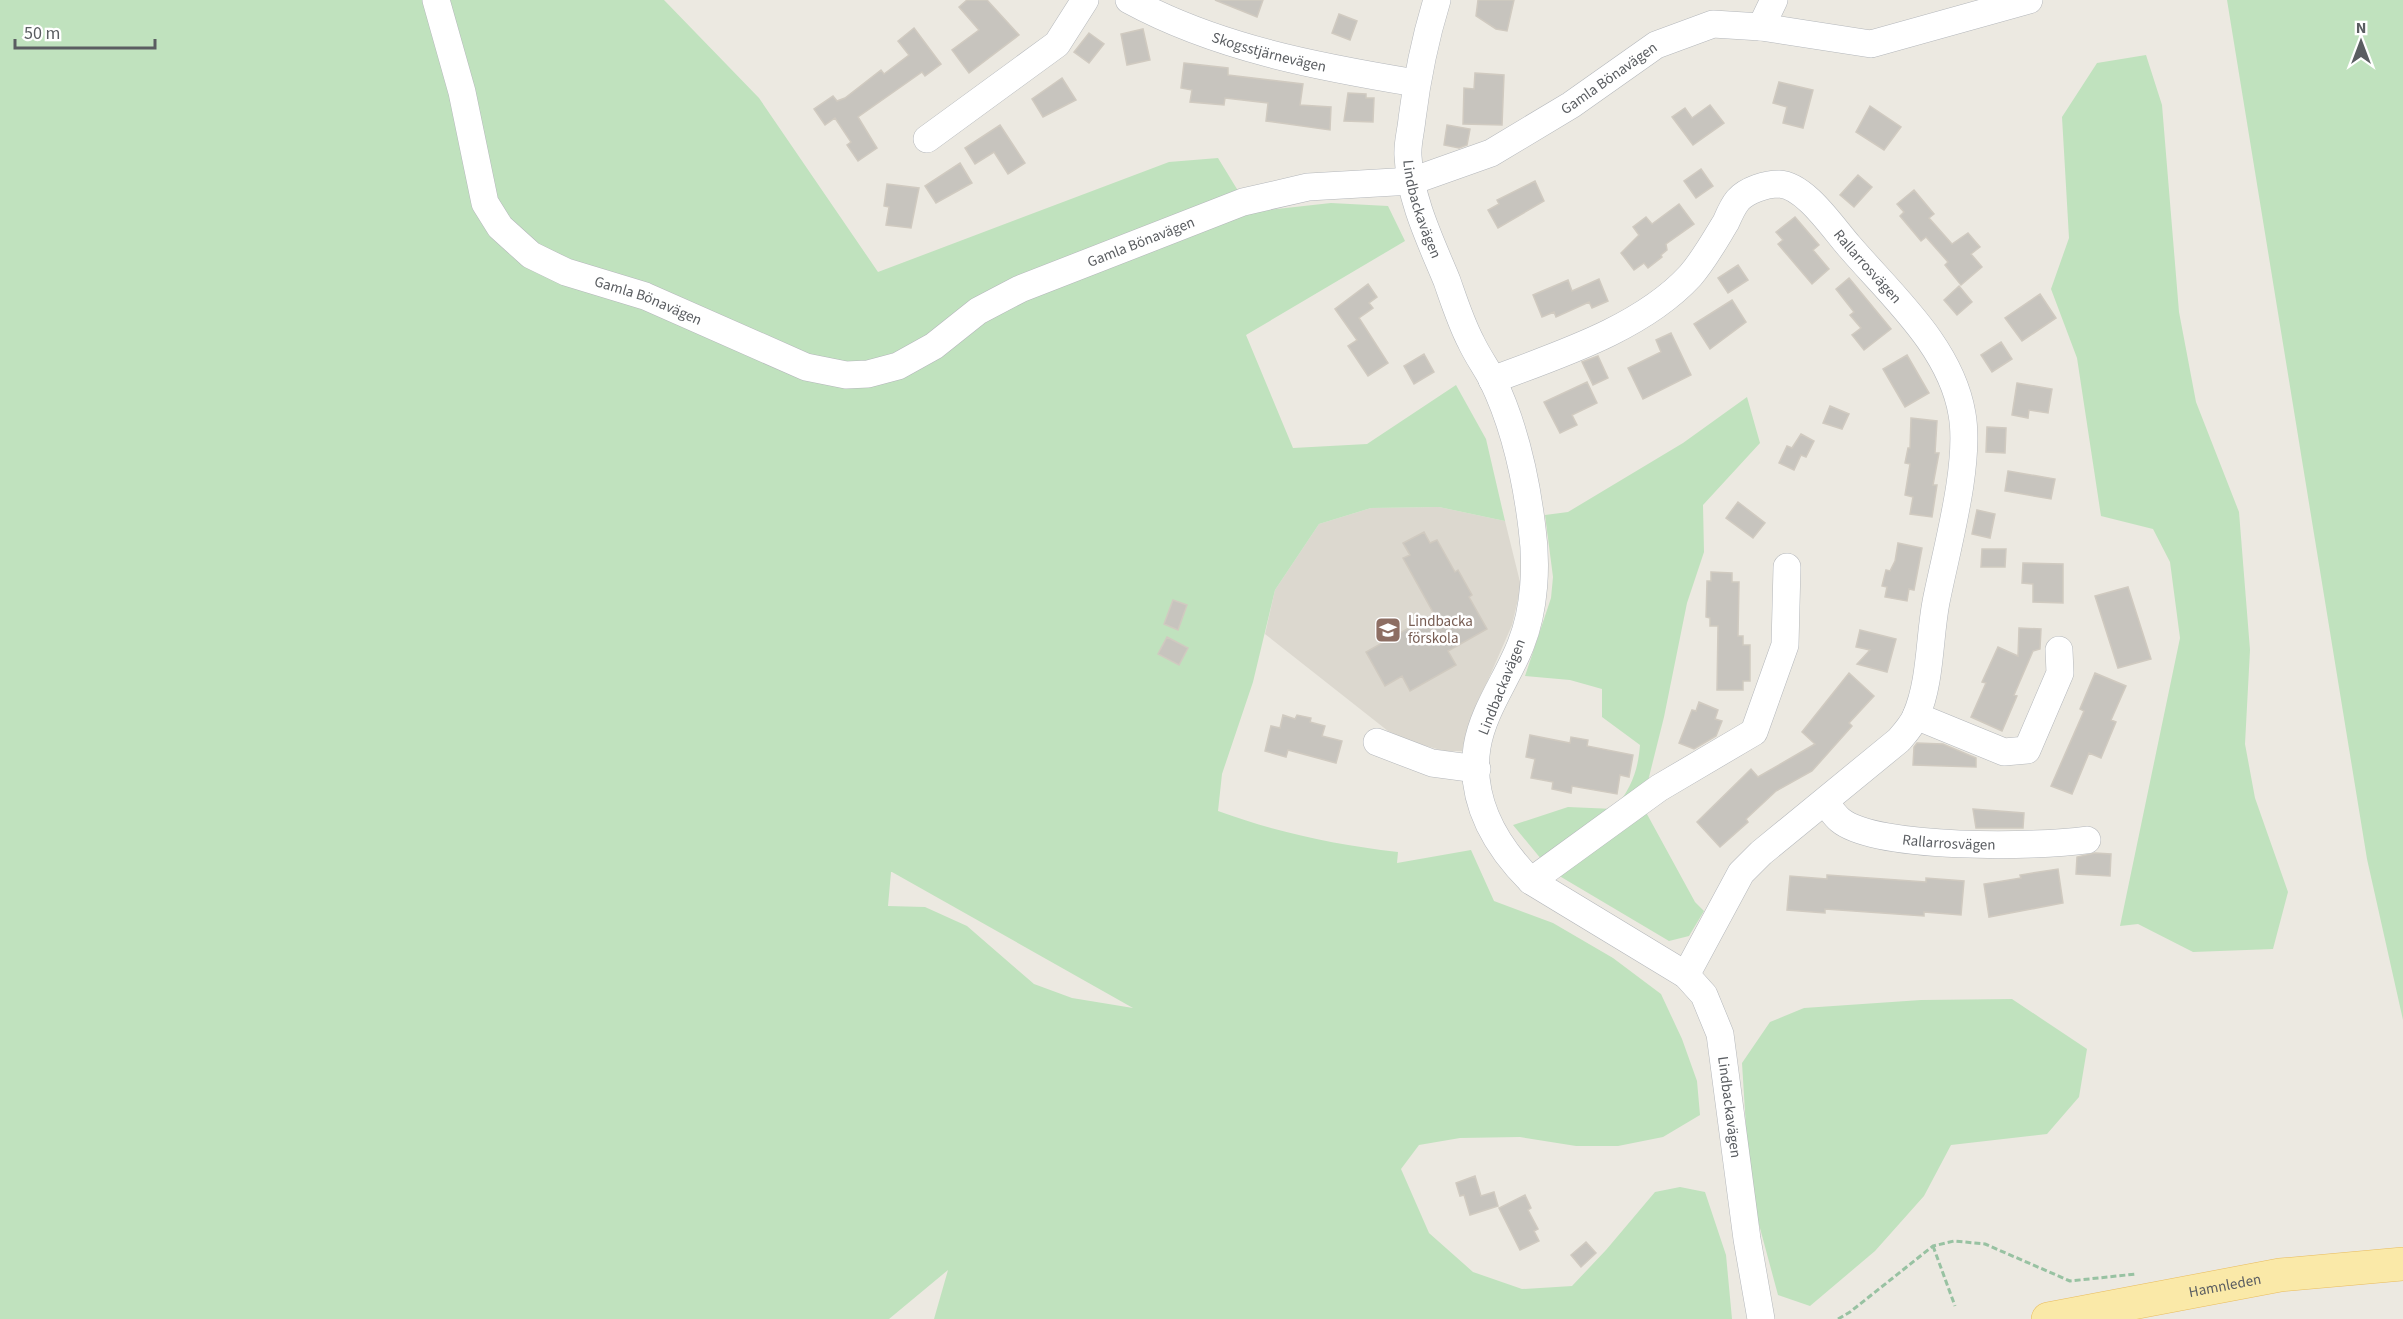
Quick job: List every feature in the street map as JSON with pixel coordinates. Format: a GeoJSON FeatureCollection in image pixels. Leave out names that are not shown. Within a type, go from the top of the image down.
{"type":"FeatureCollection","features":[{"type":"Feature","properties":{"kind":"main road","name":"Hamnleden"},"geometry":{"type":"LineString","coordinates":[[2048,1319],[2280,1275],[2403,1264]]}},
{"type":"Feature","properties":{"kind":"street","name":"Gamla Bönavägen"},"geometry":{"type":"LineString","coordinates":[[436,0],[462,92],[485,203],[500,227],[531,255],[566,272],[645,296],[806,367],[846,375],[868,374],[898,366],[934,346],[978,311],[1020,290],[1243,202],[1308,187],[1412,181],[1491,153],[1572,105],[1656,45],[1713,24],[1761,27],[1871,44],[2029,0]]}},
{"type":"Feature","properties":{"kind":"street"},"geometry":{"type":"LineString","coordinates":[[927,139],[1057,44],[1085,0]]}},
{"type":"Feature","properties":{"kind":"street","name":"Skogsstjärnevägen"},"geometry":{"type":"LineString","coordinates":[[1129,0],[1215,38],[1337,70],[1416,83]]}},
{"type":"Feature","properties":{"kind":"street","name":"Lindbackavägen"},"geometry":{"type":"LineString","coordinates":[[1437,0],[1416,83],[1408,156],[1412,181],[1417,206],[1469,340],[1492,380],[1520,463],[1532,528],[1532,593],[1521,644],[1485,723],[1477,747],[1480,802],[1492,833],[1509,859],[1531,881],[1686,975],[1704,995],[1720,1034],[1747,1239],[1761,1319]]}},
{"type":"Feature","properties":{"kind":"street"},"geometry":{"type":"LineString","coordinates":[[1761,27],[1774,0]]}},
{"type":"Feature","properties":{"kind":"street","name":"Rallarrosvägen"},"geometry":{"type":"LineString","coordinates":[[1492,380],[1565,352],[1646,312],[1672,295],[1696,270],[1738,199],[1758,188],[1781,184],[1794,189],[1812,203],[1922,331],[1942,360],[1962,413],[1964,434],[1961,473],[1930,633],[1927,675],[1916,716],[1899,740],[1761,853],[1741,873],[1686,975]]}},
{"type":"Feature","properties":{"kind":"street"},"geometry":{"type":"LineString","coordinates":[[1531,881],[1659,788],[1754,732],[1785,645],[1787,567]]}},
{"type":"Feature","properties":{"kind":"street"},"geometry":{"type":"LineString","coordinates":[[1916,716],[2004,752],[2027,750],[2060,673],[2059,650]]}},
{"type":"Feature","properties":{"kind":"street"},"geometry":{"type":"LineString","coordinates":[[1377,742],[1432,763],[1477,769]]}},
{"type":"Feature","properties":{"kind":"street","name":"Rallarrosvägen"},"geometry":{"type":"LineString","coordinates":[[1825,802],[1841,821],[1864,831],[1894,839],[2034,845],[2087,840]]}},
{"type":"Feature","properties":{"kind":"path"},"geometry":{"type":"LineString","coordinates":[[1838,1319],[1933,1246],[1954,1241],[1985,1244],[2070,1281],[2147,1273]]}},
{"type":"Feature","properties":{"kind":"path"},"geometry":{"type":"LineString","coordinates":[[1933,1246],[1955,1306]]}},
{"type":"Feature","properties":{"kind":"shaded area","name":"Lindbacka förskola"},"geometry":{"type":"Polygon","coordinates":[[[1439,507],[1505,521],[1521,586],[1512,625],[1468,726],[1462,751],[1444,751],[1409,741],[1388,731],[1265,634],[1275,590],[1319,524],[1371,508],[1439,507]]]}},
{"type":"Feature","properties":{"kind":"green space"},"geometry":{"type":"Polygon","coordinates":[[[0,0],[664,0],[759,98],[878,272],[1169,162],[1218,158],[1251,212],[1331,203],[1388,206],[1405,241],[1246,335],[1293,448],[1367,444],[1456,385],[1486,439],[1505,521],[1439,507],[1371,508],[1319,524],[1275,590],[1253,682],[1222,774],[1218,811],[1306,837],[1398,852],[1397,863],[1471,850],[1494,901],[1553,923],[1613,958],[1661,994],[1682,1039],[1697,1081],[1700,1115],[1663,1137],[1618,1146],[1576,1146],[1520,1137],[1460,1138],[1419,1145],[1401,1169],[1429,1233],[1473,1272],[1522,1289],[1572,1286],[1655,1192],[1680,1187],[1705,1192],[1726,1255],[1732,1319],[934,1319],[948,1270],[889,1319],[0,1319],[0,0]],[[892,872],[888,906],[925,907],[967,926],[1034,984],[1072,998],[1133,1008],[892,872]]]}},
{"type":"Feature","properties":{"kind":"green space"},"geometry":{"type":"Polygon","coordinates":[[[2227,0],[2403,0],[2403,1020],[2367,859],[2227,0]]]}},
{"type":"Feature","properties":{"kind":"green space"},"geometry":{"type":"Polygon","coordinates":[[[2146,55],[2162,105],[2179,312],[2196,402],[2239,512],[2250,650],[2245,744],[2255,798],[2288,892],[2273,949],[2193,952],[2138,924],[2120,926],[2180,638],[2170,562],[2153,529],[2101,516],[2077,358],[2051,289],[2069,238],[2062,117],[2097,63],[2146,55]]]}},
{"type":"Feature","properties":{"kind":"green space"},"geometry":{"type":"Polygon","coordinates":[[[1747,397],[1760,443],[1703,505],[1704,552],[1687,603],[1664,717],[1642,805],[1695,902],[1704,911],[1689,936],[1669,941],[1551,871],[1513,825],[1568,807],[1614,809],[1633,779],[1640,745],[1602,717],[1602,689],[1570,680],[1525,676],[1551,598],[1553,577],[1545,515],[1568,512],[1683,443],[1747,397]]]}},
{"type":"Feature","properties":{"kind":"green space"},"geometry":{"type":"Polygon","coordinates":[[[2012,999],[2087,1049],[2079,1097],[2047,1134],[1951,1145],[1924,1196],[1875,1251],[1810,1306],[1778,1295],[1750,1191],[1742,1063],[1770,1022],[1804,1008],[1921,1000],[2012,999]]]}},
{"type":"Feature","properties":{"kind":"building"},"geometry":{"type":"Polygon","coordinates":[[[967,0],[987,0],[1019,35],[969,73],[952,50],[979,30],[959,7],[967,0]]]}},
{"type":"Feature","properties":{"kind":"building"},"geometry":{"type":"Polygon","coordinates":[[[1215,0],[1263,0],[1257,17],[1215,0]]]}},
{"type":"Feature","properties":{"kind":"building"},"geometry":{"type":"Polygon","coordinates":[[[1478,0],[1514,0],[1507,31],[1496,29],[1476,16],[1478,0]]]}},
{"type":"Feature","properties":{"kind":"building"},"geometry":{"type":"Polygon","coordinates":[[[1339,14],[1357,21],[1350,40],[1332,33],[1339,14]]]}},
{"type":"Feature","properties":{"kind":"building"},"geometry":{"type":"Polygon","coordinates":[[[914,28],[941,64],[925,76],[922,72],[858,117],[877,148],[858,161],[847,145],[851,142],[835,118],[825,125],[814,109],[833,96],[837,101],[845,98],[881,70],[884,74],[909,55],[898,41],[914,28]]]}},
{"type":"Feature","properties":{"kind":"building"},"geometry":{"type":"Polygon","coordinates":[[[1143,29],[1150,60],[1127,65],[1121,34],[1143,29]]]}},
{"type":"Feature","properties":{"kind":"building"},"geometry":{"type":"Polygon","coordinates":[[[1089,33],[1104,44],[1089,63],[1074,52],[1089,33]]]}},
{"type":"Feature","properties":{"kind":"building"},"geometry":{"type":"Polygon","coordinates":[[[1184,63],[1228,68],[1228,75],[1303,84],[1300,105],[1331,107],[1330,130],[1266,121],[1268,103],[1225,98],[1224,105],[1190,102],[1192,90],[1181,88],[1184,63]]]}},
{"type":"Feature","properties":{"kind":"building"},"geometry":{"type":"Polygon","coordinates":[[[1475,73],[1504,75],[1502,125],[1463,124],[1464,88],[1474,89],[1475,73]]]}},
{"type":"Feature","properties":{"kind":"building"},"geometry":{"type":"Polygon","coordinates":[[[1062,78],[1076,100],[1043,117],[1032,99],[1062,78]]]}},
{"type":"Feature","properties":{"kind":"building"},"geometry":{"type":"Polygon","coordinates":[[[1779,82],[1813,90],[1803,128],[1783,123],[1787,107],[1773,103],[1779,82]]]}},
{"type":"Feature","properties":{"kind":"building"},"geometry":{"type":"Polygon","coordinates":[[[1348,93],[1366,94],[1366,98],[1374,98],[1373,122],[1344,121],[1348,93]]]}},
{"type":"Feature","properties":{"kind":"building"},"geometry":{"type":"Polygon","coordinates":[[[1710,105],[1724,123],[1693,145],[1672,117],[1685,108],[1692,118],[1710,105]]]}},
{"type":"Feature","properties":{"kind":"building"},"geometry":{"type":"Polygon","coordinates":[[[1870,106],[1901,127],[1884,150],[1856,132],[1870,106]]]}},
{"type":"Feature","properties":{"kind":"building"},"geometry":{"type":"Polygon","coordinates":[[[1000,125],[1025,163],[1008,174],[994,152],[975,164],[965,148],[1000,125]]]}},
{"type":"Feature","properties":{"kind":"building"},"geometry":{"type":"Polygon","coordinates":[[[1447,125],[1470,129],[1467,145],[1459,148],[1444,145],[1447,125]]]}},
{"type":"Feature","properties":{"kind":"building"},"geometry":{"type":"Polygon","coordinates":[[[960,163],[972,183],[936,203],[925,186],[960,163]]]}},
{"type":"Feature","properties":{"kind":"building"},"geometry":{"type":"Polygon","coordinates":[[[1701,169],[1713,186],[1696,198],[1684,181],[1701,169]]]}},
{"type":"Feature","properties":{"kind":"building"},"geometry":{"type":"Polygon","coordinates":[[[1858,175],[1872,187],[1854,207],[1840,195],[1858,175]]]}},
{"type":"Feature","properties":{"kind":"building"},"geometry":{"type":"Polygon","coordinates":[[[1535,181],[1544,201],[1498,228],[1488,210],[1499,204],[1497,200],[1535,181]]]}},
{"type":"Feature","properties":{"kind":"building"},"geometry":{"type":"Polygon","coordinates":[[[887,184],[919,188],[911,228],[886,225],[889,207],[884,206],[887,184]]]}},
{"type":"Feature","properties":{"kind":"building"},"geometry":{"type":"Polygon","coordinates":[[[1914,190],[1934,214],[1929,218],[1952,244],[1968,233],[1980,247],[1971,254],[1982,267],[1961,285],[1945,265],[1948,262],[1926,237],[1921,241],[1900,216],[1904,212],[1897,204],[1914,190]]]}},
{"type":"Feature","properties":{"kind":"building"},"geometry":{"type":"Polygon","coordinates":[[[1679,204],[1694,224],[1666,244],[1667,250],[1661,255],[1662,257],[1648,268],[1644,263],[1634,270],[1621,253],[1639,235],[1633,227],[1646,217],[1652,224],[1679,204]]]}},
{"type":"Feature","properties":{"kind":"building"},"geometry":{"type":"Polygon","coordinates":[[[1795,217],[1819,245],[1813,250],[1829,269],[1812,284],[1778,244],[1783,240],[1776,232],[1795,217]]]}},
{"type":"Feature","properties":{"kind":"building"},"geometry":{"type":"Polygon","coordinates":[[[1738,265],[1748,280],[1728,293],[1718,278],[1738,265]]]}},
{"type":"Feature","properties":{"kind":"building"},"geometry":{"type":"Polygon","coordinates":[[[1849,278],[1891,329],[1864,350],[1852,335],[1861,328],[1850,315],[1854,312],[1836,289],[1849,278]]]}},
{"type":"Feature","properties":{"kind":"building"},"geometry":{"type":"Polygon","coordinates":[[[1599,279],[1608,301],[1592,308],[1589,302],[1556,317],[1554,312],[1542,317],[1533,295],[1568,280],[1572,291],[1599,279]]]}},
{"type":"Feature","properties":{"kind":"building"},"geometry":{"type":"Polygon","coordinates":[[[1368,284],[1377,297],[1369,303],[1373,308],[1359,318],[1388,363],[1368,376],[1348,346],[1357,340],[1335,309],[1368,284]]]}},
{"type":"Feature","properties":{"kind":"building"},"geometry":{"type":"Polygon","coordinates":[[[1959,286],[1972,302],[1957,315],[1944,300],[1959,286]]]}},
{"type":"Feature","properties":{"kind":"building"},"geometry":{"type":"Polygon","coordinates":[[[2040,294],[2056,318],[2022,341],[2005,318],[2040,294]]]}},
{"type":"Feature","properties":{"kind":"building"},"geometry":{"type":"Polygon","coordinates":[[[1732,300],[1746,322],[1710,349],[1694,324],[1732,300]]]}},
{"type":"Feature","properties":{"kind":"building"},"geometry":{"type":"Polygon","coordinates":[[[1671,333],[1691,375],[1643,399],[1628,368],[1661,352],[1656,340],[1671,333]]]}},
{"type":"Feature","properties":{"kind":"building"},"geometry":{"type":"Polygon","coordinates":[[[2001,342],[2012,359],[1992,372],[1981,355],[2001,342]]]}},
{"type":"Feature","properties":{"kind":"building"},"geometry":{"type":"Polygon","coordinates":[[[1424,354],[1434,372],[1414,384],[1404,366],[1424,354]]]}},
{"type":"Feature","properties":{"kind":"building"},"geometry":{"type":"Polygon","coordinates":[[[1907,355],[1929,393],[1905,407],[1883,369],[1907,355]]]}},
{"type":"Feature","properties":{"kind":"building"},"geometry":{"type":"Polygon","coordinates":[[[1598,356],[1608,378],[1593,385],[1582,362],[1598,356]]]}},
{"type":"Feature","properties":{"kind":"building"},"geometry":{"type":"Polygon","coordinates":[[[1587,382],[1597,403],[1572,415],[1577,425],[1560,433],[1544,402],[1587,382]]]}},
{"type":"Feature","properties":{"kind":"building"},"geometry":{"type":"Polygon","coordinates":[[[2017,383],[2052,389],[2048,413],[2029,410],[2028,418],[2012,415],[2017,383]]]}},
{"type":"Feature","properties":{"kind":"building"},"geometry":{"type":"Polygon","coordinates":[[[1830,406],[1849,414],[1842,429],[1823,423],[1830,406]]]}},
{"type":"Feature","properties":{"kind":"building"},"geometry":{"type":"Polygon","coordinates":[[[1911,418],[1937,421],[1935,453],[1939,453],[1933,485],[1937,485],[1932,517],[1910,514],[1913,497],[1905,495],[1910,464],[1905,463],[1908,448],[1910,448],[1911,418]]]}},
{"type":"Feature","properties":{"kind":"building"},"geometry":{"type":"Polygon","coordinates":[[[1987,427],[2006,428],[2005,453],[1986,452],[1987,427]]]}},
{"type":"Feature","properties":{"kind":"building"},"geometry":{"type":"Polygon","coordinates":[[[1801,434],[1814,441],[1806,457],[1801,455],[1794,470],[1779,463],[1787,446],[1792,448],[1801,434]]]}},
{"type":"Feature","properties":{"kind":"building"},"geometry":{"type":"Polygon","coordinates":[[[2008,471],[2055,479],[2051,499],[2005,491],[2008,471]]]}},
{"type":"Feature","properties":{"kind":"building"},"geometry":{"type":"Polygon","coordinates":[[[1738,502],[1765,523],[1753,538],[1726,518],[1738,502]]]}},
{"type":"Feature","properties":{"kind":"building"},"geometry":{"type":"Polygon","coordinates":[[[1977,510],[1995,514],[1990,538],[1972,534],[1977,510]]]}},
{"type":"Feature","properties":{"kind":"building"},"geometry":{"type":"Polygon","coordinates":[[[1424,532],[1430,543],[1437,540],[1455,572],[1458,570],[1472,595],[1469,597],[1487,629],[1448,651],[1456,665],[1410,691],[1402,676],[1385,686],[1366,652],[1434,614],[1403,558],[1410,555],[1403,543],[1424,532]]]}},
{"type":"Feature","properties":{"kind":"building"},"geometry":{"type":"Polygon","coordinates":[[[1898,543],[1922,548],[1914,590],[1909,589],[1907,601],[1885,597],[1887,587],[1882,586],[1886,570],[1890,571],[1895,561],[1898,543]]]}},
{"type":"Feature","properties":{"kind":"building"},"geometry":{"type":"Polygon","coordinates":[[[1982,549],[2006,549],[2005,567],[1981,567],[1982,549]]]}},
{"type":"Feature","properties":{"kind":"building"},"geometry":{"type":"Polygon","coordinates":[[[2023,563],[2063,564],[2063,603],[2033,602],[2033,584],[2022,583],[2023,563]]]}},
{"type":"Feature","properties":{"kind":"building"},"geometry":{"type":"Polygon","coordinates":[[[1711,572],[1732,573],[1732,582],[1739,582],[1738,636],[1743,636],[1743,645],[1750,645],[1750,681],[1743,681],[1743,690],[1717,690],[1718,626],[1710,626],[1710,618],[1706,617],[1707,581],[1711,581],[1711,572]]]}},
{"type":"Feature","properties":{"kind":"building"},"geometry":{"type":"Polygon","coordinates":[[[2128,587],[2151,659],[2118,668],[2095,596],[2128,587]]]}},
{"type":"Feature","properties":{"kind":"building"},"geometry":{"type":"Polygon","coordinates":[[[1173,600],[1187,605],[1178,630],[1164,624],[1173,600]]]}},
{"type":"Feature","properties":{"kind":"building"},"geometry":{"type":"Polygon","coordinates":[[[2019,628],[2041,629],[2040,649],[2033,651],[2014,695],[2017,696],[2002,731],[1971,717],[1986,683],[1982,682],[1998,647],[2018,656],[2019,628]]]}},
{"type":"Feature","properties":{"kind":"building"},"geometry":{"type":"Polygon","coordinates":[[[1860,630],[1896,639],[1887,672],[1857,664],[1870,650],[1856,647],[1860,630]]]}},
{"type":"Feature","properties":{"kind":"building"},"geometry":{"type":"Polygon","coordinates":[[[1167,637],[1188,648],[1179,665],[1158,654],[1167,637]]]}},
{"type":"Feature","properties":{"kind":"building"},"geometry":{"type":"Polygon","coordinates":[[[1849,673],[1874,696],[1849,723],[1852,726],[1812,771],[1776,791],[1746,819],[1748,822],[1720,847],[1697,822],[1751,769],[1758,777],[1815,744],[1802,732],[1849,673]]]}},
{"type":"Feature","properties":{"kind":"building"},"geometry":{"type":"Polygon","coordinates":[[[2095,673],[2126,686],[2111,720],[2116,722],[2101,758],[2089,753],[2072,794],[2051,786],[2084,711],[2080,709],[2095,673]]]}},
{"type":"Feature","properties":{"kind":"building"},"geometry":{"type":"Polygon","coordinates":[[[1699,702],[1718,710],[1715,719],[1722,721],[1716,736],[1694,749],[1679,743],[1692,710],[1696,711],[1699,702]]]}},
{"type":"Feature","properties":{"kind":"building"},"geometry":{"type":"Polygon","coordinates":[[[1283,715],[1295,719],[1297,715],[1311,718],[1310,722],[1325,726],[1322,736],[1342,741],[1336,763],[1288,750],[1286,757],[1265,751],[1271,726],[1280,728],[1283,715]]]}},
{"type":"Feature","properties":{"kind":"building"},"geometry":{"type":"Polygon","coordinates":[[[1530,735],[1570,743],[1571,737],[1588,740],[1587,746],[1633,755],[1629,777],[1620,775],[1617,794],[1572,786],[1571,793],[1552,789],[1553,782],[1531,778],[1535,759],[1526,757],[1530,735]]]}},
{"type":"Feature","properties":{"kind":"building"},"geometry":{"type":"Polygon","coordinates":[[[1917,743],[1943,744],[1976,758],[1976,767],[1913,765],[1914,747],[1917,743]]]}},
{"type":"Feature","properties":{"kind":"building"},"geometry":{"type":"Polygon","coordinates":[[[1973,809],[2024,813],[2023,828],[1976,828],[1973,809]]]}},
{"type":"Feature","properties":{"kind":"building"},"geometry":{"type":"Polygon","coordinates":[[[2095,853],[2111,854],[2110,876],[2076,874],[2077,857],[2095,853]]]}},
{"type":"Feature","properties":{"kind":"building"},"geometry":{"type":"Polygon","coordinates":[[[2058,869],[2063,903],[1989,917],[1984,884],[2058,869]]]}},
{"type":"Feature","properties":{"kind":"building"},"geometry":{"type":"Polygon","coordinates":[[[1827,875],[1926,882],[1926,878],[1964,881],[1961,915],[1924,912],[1924,916],[1825,909],[1825,913],[1787,910],[1790,876],[1827,879],[1827,875]]]}},
{"type":"Feature","properties":{"kind":"building"},"geometry":{"type":"Polygon","coordinates":[[[1475,1176],[1481,1196],[1494,1192],[1498,1206],[1470,1215],[1464,1195],[1460,1196],[1456,1183],[1475,1176]]]}},
{"type":"Feature","properties":{"kind":"building"},"geometry":{"type":"Polygon","coordinates":[[[1525,1195],[1531,1208],[1528,1210],[1538,1229],[1534,1231],[1539,1241],[1520,1250],[1499,1208],[1525,1195]]]}},
{"type":"Feature","properties":{"kind":"building"},"geometry":{"type":"Polygon","coordinates":[[[1586,1242],[1596,1253],[1581,1267],[1571,1255],[1586,1242]]]}},
{"type":"Feature","properties":{"kind":"place","name":"Lindbacka förskola"},"geometry":{"type":"Point","coordinates":[1388,630]}}]}
